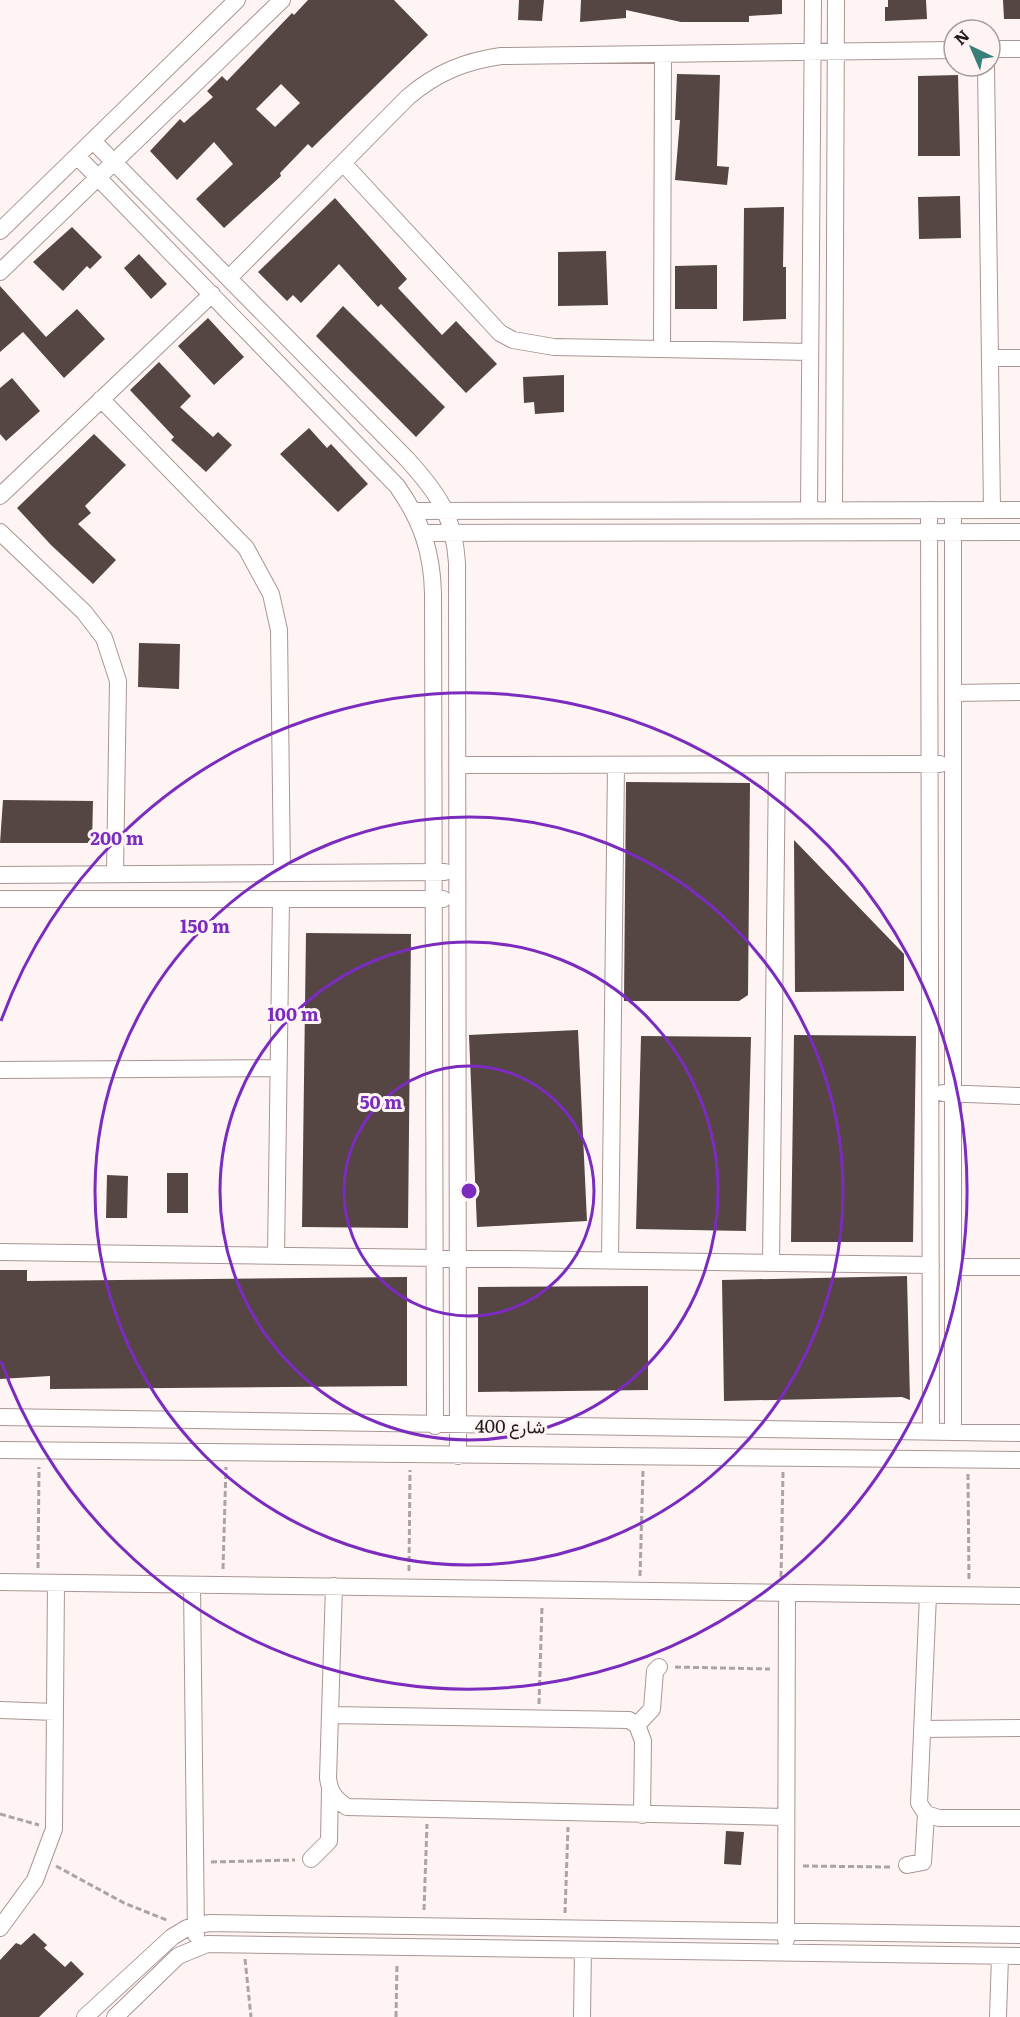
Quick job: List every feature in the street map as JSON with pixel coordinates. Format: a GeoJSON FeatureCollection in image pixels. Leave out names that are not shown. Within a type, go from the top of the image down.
{"type":"FeatureCollection","features":[{"type":"Feature","properties":{"kind":"street"},"geometry":{"type":"LineString","coordinates":[[0,231],[237,0]]}},
{"type":"Feature","properties":{"kind":"street"},"geometry":{"type":"LineString","coordinates":[[0,272],[282,0]]}},
{"type":"Feature","properties":{"kind":"street"},"geometry":{"type":"LineString","coordinates":[[809,510],[813,0]]}},
{"type":"Feature","properties":{"kind":"street"},"geometry":{"type":"LineString","coordinates":[[834,510],[836,0]]}},
{"type":"Feature","properties":{"kind":"street"},"geometry":{"type":"LineString","coordinates":[[1002,50],[1020,49]]}},
{"type":"Feature","properties":{"kind":"street"},"geometry":{"type":"LineString","coordinates":[[229,278],[420,87],[466,63],[501,56],[942,50]]}},
{"type":"Feature","properties":{"kind":"street"},"geometry":{"type":"LineString","coordinates":[[662,349],[663,54]]}},
{"type":"Feature","properties":{"kind":"street"},"geometry":{"type":"LineString","coordinates":[[986,78],[992,510]]}},
{"type":"Feature","properties":{"kind":"street"},"geometry":{"type":"LineString","coordinates":[[93,141],[412,465],[440,497],[453,533],[457,563],[458,1456]]}},
{"type":"Feature","properties":{"kind":"street"},"geometry":{"type":"LineString","coordinates":[[77,156],[397,486],[414,511],[424,533],[433,574],[435,1426]]}},
{"type":"Feature","properties":{"kind":"street"},"geometry":{"type":"LineString","coordinates":[[343,163],[500,333],[513,340],[554,347],[810,352]]}},
{"type":"Feature","properties":{"kind":"street"},"geometry":{"type":"LineString","coordinates":[[0,496],[212,294]]}},
{"type":"Feature","properties":{"kind":"street"},"geometry":{"type":"LineString","coordinates":[[990,358],[1020,358]]}},
{"type":"Feature","properties":{"kind":"street"},"geometry":{"type":"LineString","coordinates":[[101,399],[235,535],[256,562],[271,594],[279,630],[282,873]]}},
{"type":"Feature","properties":{"kind":"street"},"geometry":{"type":"LineString","coordinates":[[929,510],[931,1432]]}},
{"type":"Feature","properties":{"kind":"street"},"geometry":{"type":"LineString","coordinates":[[953,510],[953,1432]]}},
{"type":"Feature","properties":{"kind":"street"},"geometry":{"type":"LineString","coordinates":[[414,511],[1020,510]]}},
{"type":"Feature","properties":{"kind":"street"},"geometry":{"type":"LineString","coordinates":[[0,532],[84,612],[99,631],[111,653],[120,695],[115,874]]}},
{"type":"Feature","properties":{"kind":"street"},"geometry":{"type":"LineString","coordinates":[[424,533],[1020,532]]}},
{"type":"Feature","properties":{"kind":"street"},"geometry":{"type":"LineString","coordinates":[[953,693],[1020,692]]}},
{"type":"Feature","properties":{"kind":"street"},"geometry":{"type":"LineString","coordinates":[[458,765],[953,764]]}},
{"type":"Feature","properties":{"kind":"street"},"geometry":{"type":"LineString","coordinates":[[610,1260],[616,765]]}},
{"type":"Feature","properties":{"kind":"street"},"geometry":{"type":"LineString","coordinates":[[771,1263],[777,765]]}},
{"type":"Feature","properties":{"kind":"street"},"geometry":{"type":"LineString","coordinates":[[0,875],[458,872]]}},
{"type":"Feature","properties":{"kind":"street"},"geometry":{"type":"LineString","coordinates":[[0,899],[458,899]]}},
{"type":"Feature","properties":{"kind":"street"},"geometry":{"type":"LineString","coordinates":[[276,1256],[281,899]]}},
{"type":"Feature","properties":{"kind":"street"},"geometry":{"type":"LineString","coordinates":[[0,1070],[278,1068]]}},
{"type":"Feature","properties":{"kind":"street"},"geometry":{"type":"LineString","coordinates":[[930,1093],[1020,1096]]}},
{"type":"Feature","properties":{"kind":"street"},"geometry":{"type":"LineString","coordinates":[[0,1252],[931,1265]]}},
{"type":"Feature","properties":{"kind":"street"},"geometry":{"type":"LineString","coordinates":[[953,1267],[1020,1267]]}},
{"type":"Feature","properties":{"kind":"street","name":"شارع 400"},"geometry":{"type":"LineString","coordinates":[[0,1417],[435,1426],[1020,1433]]}},
{"type":"Feature","properties":{"kind":"street","name":"شارع 400"},"geometry":{"type":"LineString","coordinates":[[0,1450],[411,1456],[1020,1460]]}},
{"type":"Feature","properties":{"kind":"street"},"geometry":{"type":"LineString","coordinates":[[0,1582],[1020,1596]]}},
{"type":"Feature","properties":{"kind":"street"},"geometry":{"type":"LineString","coordinates":[[0,1928],[24,1899],[44,1860],[54,1829],[56,1583]]}},
{"type":"Feature","properties":{"kind":"street"},"geometry":{"type":"LineString","coordinates":[[192,1585],[196,1862],[191,1927],[198,1946]]}},
{"type":"Feature","properties":{"kind":"street"},"geometry":{"type":"LineString","coordinates":[[311,1859],[328,1841],[334,1586]]}},
{"type":"Feature","properties":{"kind":"street"},"geometry":{"type":"LineString","coordinates":[[784,1593],[787,1669],[786,1953]]}},
{"type":"Feature","properties":{"kind":"street"},"geometry":{"type":"LineString","coordinates":[[901,1866],[923,1862],[926,1814],[919,1803],[928,1595]]}},
{"type":"Feature","properties":{"kind":"street"},"geometry":{"type":"LineString","coordinates":[[637,1725],[652,1708],[655,1671],[659,1667]]}},
{"type":"Feature","properties":{"kind":"street"},"geometry":{"type":"LineString","coordinates":[[0,1710],[55,1712]]}},
{"type":"Feature","properties":{"kind":"street"},"geometry":{"type":"LineString","coordinates":[[330,1715],[620,1719],[637,1725]]}},
{"type":"Feature","properties":{"kind":"street"},"geometry":{"type":"LineString","coordinates":[[637,1725],[643,1741],[642,1815]]}},
{"type":"Feature","properties":{"kind":"street"},"geometry":{"type":"LineString","coordinates":[[922,1729],[1020,1728]]}},
{"type":"Feature","properties":{"kind":"street"},"geometry":{"type":"LineString","coordinates":[[330,1789],[336,1800],[347,1807],[786,1817]]}},
{"type":"Feature","properties":{"kind":"street"},"geometry":{"type":"LineString","coordinates":[[926,1814],[939,1818],[1020,1818]]}},
{"type":"Feature","properties":{"kind":"street"},"geometry":{"type":"LineString","coordinates":[[85,2017],[165,1942],[191,1927],[224,1923],[1020,1935]]}},
{"type":"Feature","properties":{"kind":"street"},"geometry":{"type":"LineString","coordinates":[[115,2017],[178,1956],[198,1946],[244,1944],[1020,1956]]}},
{"type":"Feature","properties":{"kind":"street"},"geometry":{"type":"LineString","coordinates":[[582,1950],[582,2017]]}},
{"type":"Feature","properties":{"kind":"street"},"geometry":{"type":"LineString","coordinates":[[998,2017],[1000,1956]]}},
{"type":"Feature","properties":{"kind":"path"},"geometry":{"type":"LineString","coordinates":[[38,1582],[39,1450]]}},
{"type":"Feature","properties":{"kind":"path"},"geometry":{"type":"LineString","coordinates":[[223,1585],[226,1454]]}},
{"type":"Feature","properties":{"kind":"path"},"geometry":{"type":"LineString","coordinates":[[409,1587],[411,1456]]}},
{"type":"Feature","properties":{"kind":"path"},"geometry":{"type":"LineString","coordinates":[[640,1591],[644,1457]]}},
{"type":"Feature","properties":{"kind":"path"},"geometry":{"type":"LineString","coordinates":[[783,1459],[784,1593]]}},
{"type":"Feature","properties":{"kind":"path"},"geometry":{"type":"LineString","coordinates":[[968,1460],[969,1596]]}},
{"type":"Feature","properties":{"kind":"path"},"geometry":{"type":"LineString","coordinates":[[538,1718],[542,1589]]}},
{"type":"Feature","properties":{"kind":"path"},"geometry":{"type":"LineString","coordinates":[[659,1667],[787,1669]]}},
{"type":"Feature","properties":{"kind":"path"},"geometry":{"type":"LineString","coordinates":[[423,1926],[428,1810]]}},
{"type":"Feature","properties":{"kind":"path"},"geometry":{"type":"LineString","coordinates":[[565,1928],[569,1813]]}},
{"type":"Feature","properties":{"kind":"path"},"geometry":{"type":"LineString","coordinates":[[0,1814],[54,1829]]}},
{"type":"Feature","properties":{"kind":"path"},"geometry":{"type":"LineString","coordinates":[[196,1862],[311,1859]]}},
{"type":"Feature","properties":{"kind":"path"},"geometry":{"type":"LineString","coordinates":[[44,1860],[124,1903],[191,1927]]}},
{"type":"Feature","properties":{"kind":"path"},"geometry":{"type":"LineString","coordinates":[[786,1866],[901,1866]]}},
{"type":"Feature","properties":{"kind":"path"},"geometry":{"type":"LineString","coordinates":[[244,1944],[251,2017]]}},
{"type":"Feature","properties":{"kind":"path"},"geometry":{"type":"LineString","coordinates":[[396,2017],[397,1947]]}},
{"type":"Feature","properties":{"kind":"building"},"geometry":{"type":"Polygon","coordinates":[[[308,0],[394,0],[428,35],[312,148],[308,144],[280,173],[281,176],[224,228],[196,199],[233,164],[214,142],[177,180],[150,151],[180,119],[184,123],[213,97],[207,91],[222,76],[227,81],[292,13],[294,15],[308,0]],[[281,84],[256,109],[275,127],[300,103],[281,84]]]}},
{"type":"Feature","properties":{"kind":"building"},"geometry":{"type":"Polygon","coordinates":[[[519,0],[544,0],[542,21],[518,20],[519,0]]]}},
{"type":"Feature","properties":{"kind":"building"},"geometry":{"type":"Polygon","coordinates":[[[581,0],[782,0],[782,14],[749,16],[749,22],[681,22],[626,10],[626,18],[580,22],[581,0]]]}},
{"type":"Feature","properties":{"kind":"building"},"geometry":{"type":"Polygon","coordinates":[[[888,0],[926,0],[927,19],[885,21],[885,7],[888,7],[888,0]]]}},
{"type":"Feature","properties":{"kind":"building"},"geometry":{"type":"Polygon","coordinates":[[[1003,0],[1020,0],[1020,19],[1004,19],[1003,0]]]}},
{"type":"Feature","properties":{"kind":"building"},"geometry":{"type":"Polygon","coordinates":[[[677,74],[720,75],[717,166],[729,167],[727,185],[675,180],[680,120],[675,120],[677,74]]]}},
{"type":"Feature","properties":{"kind":"building"},"geometry":{"type":"Polygon","coordinates":[[[918,76],[958,78],[960,156],[918,156],[918,76]]]}},
{"type":"Feature","properties":{"kind":"building"},"geometry":{"type":"Polygon","coordinates":[[[960,196],[961,238],[919,239],[918,197],[960,196]]]}},
{"type":"Feature","properties":{"kind":"building"},"geometry":{"type":"Polygon","coordinates":[[[335,198],[407,279],[398,288],[442,335],[456,321],[497,364],[466,393],[381,304],[378,307],[339,264],[301,303],[293,295],[287,301],[258,272],[335,198]]]}},
{"type":"Feature","properties":{"kind":"building"},"geometry":{"type":"Polygon","coordinates":[[[784,207],[783,267],[786,267],[786,319],[743,321],[744,208],[784,207]]]}},
{"type":"Feature","properties":{"kind":"building"},"geometry":{"type":"Polygon","coordinates":[[[72,227],[102,257],[90,269],[87,266],[63,291],[33,262],[72,227]]]}},
{"type":"Feature","properties":{"kind":"building"},"geometry":{"type":"Polygon","coordinates":[[[606,251],[608,305],[558,306],[558,252],[606,251]]]}},
{"type":"Feature","properties":{"kind":"building"},"geometry":{"type":"Polygon","coordinates":[[[139,254],[167,284],[151,299],[124,268],[139,254]]]}},
{"type":"Feature","properties":{"kind":"building"},"geometry":{"type":"Polygon","coordinates":[[[717,265],[717,309],[675,309],[675,266],[717,265]]]}},
{"type":"Feature","properties":{"kind":"building"},"geometry":{"type":"Polygon","coordinates":[[[0,286],[46,337],[77,309],[105,339],[64,378],[23,332],[0,352],[0,286]]]}},
{"type":"Feature","properties":{"kind":"building"},"geometry":{"type":"Polygon","coordinates":[[[343,306],[445,407],[416,437],[316,336],[343,306]]]}},
{"type":"Feature","properties":{"kind":"building"},"geometry":{"type":"Polygon","coordinates":[[[208,318],[244,357],[214,385],[178,346],[208,318]]]}},
{"type":"Feature","properties":{"kind":"building"},"geometry":{"type":"Polygon","coordinates":[[[159,362],[191,396],[180,407],[213,437],[218,432],[232,445],[206,472],[171,440],[174,437],[130,390],[159,362]]]}},
{"type":"Feature","properties":{"kind":"building"},"geometry":{"type":"Polygon","coordinates":[[[564,375],[564,412],[535,414],[534,402],[524,403],[523,377],[564,375]]]}},
{"type":"Feature","properties":{"kind":"building"},"geometry":{"type":"Polygon","coordinates":[[[12,378],[40,411],[6,441],[0,434],[0,388],[12,378]]]}},
{"type":"Feature","properties":{"kind":"building"},"geometry":{"type":"Polygon","coordinates":[[[309,428],[327,448],[331,444],[368,484],[338,512],[280,454],[309,428]]]}},
{"type":"Feature","properties":{"kind":"building"},"geometry":{"type":"Polygon","coordinates":[[[94,434],[126,465],[85,506],[91,513],[78,524],[116,560],[93,584],[51,545],[17,508],[94,434]]]}},
{"type":"Feature","properties":{"kind":"building"},"geometry":{"type":"Polygon","coordinates":[[[139,643],[180,644],[179,689],[138,687],[139,643]]]}},
{"type":"Feature","properties":{"kind":"building"},"geometry":{"type":"Polygon","coordinates":[[[626,782],[750,783],[748,995],[739,1001],[624,1001],[626,782]]]}},
{"type":"Feature","properties":{"kind":"building"},"geometry":{"type":"Polygon","coordinates":[[[3,800],[93,801],[92,843],[0,843],[3,800]]]}},
{"type":"Feature","properties":{"kind":"building"},"geometry":{"type":"Polygon","coordinates":[[[794,840],[904,954],[904,991],[795,992],[794,840]]]}},
{"type":"Feature","properties":{"kind":"building"},"geometry":{"type":"Polygon","coordinates":[[[306,933],[411,934],[408,1228],[302,1227],[306,933]]]}},
{"type":"Feature","properties":{"kind":"building"},"geometry":{"type":"Polygon","coordinates":[[[578,1030],[587,1221],[477,1227],[469,1035],[578,1030]]]}},
{"type":"Feature","properties":{"kind":"building"},"geometry":{"type":"Polygon","coordinates":[[[794,1035],[916,1036],[913,1242],[791,1242],[794,1035]]]}},
{"type":"Feature","properties":{"kind":"building"},"geometry":{"type":"Polygon","coordinates":[[[641,1036],[751,1037],[746,1231],[636,1229],[641,1036]]]}},
{"type":"Feature","properties":{"kind":"building"},"geometry":{"type":"Polygon","coordinates":[[[167,1173],[188,1173],[188,1213],[167,1213],[167,1173]]]}},
{"type":"Feature","properties":{"kind":"building"},"geometry":{"type":"Polygon","coordinates":[[[107,1175],[128,1176],[127,1218],[106,1218],[107,1175]]]}},
{"type":"Feature","properties":{"kind":"building"},"geometry":{"type":"Polygon","coordinates":[[[0,1270],[27,1270],[27,1281],[407,1277],[407,1386],[50,1389],[50,1376],[0,1379],[0,1270]]]}},
{"type":"Feature","properties":{"kind":"building"},"geometry":{"type":"Polygon","coordinates":[[[907,1276],[910,1400],[902,1397],[724,1401],[722,1280],[907,1276]]]}},
{"type":"Feature","properties":{"kind":"building"},"geometry":{"type":"Polygon","coordinates":[[[648,1286],[648,1390],[478,1392],[478,1287],[648,1286]]]}},
{"type":"Feature","properties":{"kind":"building"},"geometry":{"type":"Polygon","coordinates":[[[726,1831],[744,1832],[741,1865],[724,1864],[726,1831]]]}},
{"type":"Feature","properties":{"kind":"building"},"geometry":{"type":"Polygon","coordinates":[[[34,1933],[47,1945],[44,1948],[65,1967],[71,1961],[84,1974],[39,2017],[0,2017],[0,1960],[16,1943],[21,1945],[34,1933]]]}}]}
